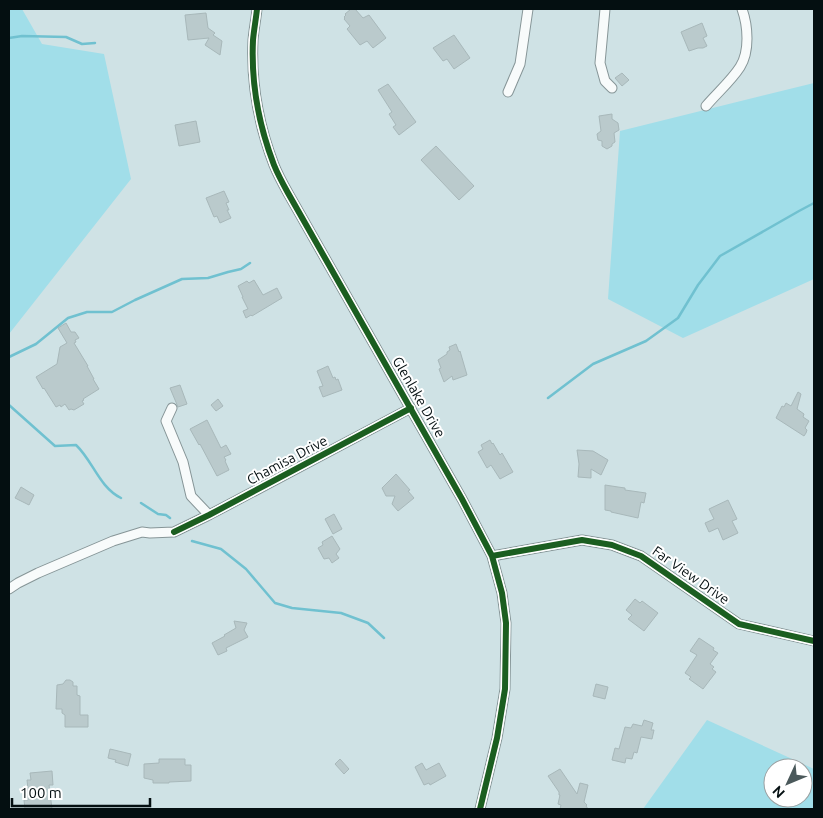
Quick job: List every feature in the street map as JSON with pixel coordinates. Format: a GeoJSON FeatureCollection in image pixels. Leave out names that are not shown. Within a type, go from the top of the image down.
{"type":"FeatureCollection","features":[{"type":"Feature","properties":{"kind":"street","name":"Glenlake Drive"},"geometry":{"type":"LineString","coordinates":[[257,9],[253,40],[257,106],[274,166],[462,499],[492,556],[502,593],[506,624],[505,689],[498,738],[480,809]]}},
{"type":"Feature","properties":{"kind":"street"},"geometry":{"type":"LineString","coordinates":[[508,92],[520,64],[528,9]]}},
{"type":"Feature","properties":{"kind":"street"},"geometry":{"type":"LineString","coordinates":[[605,9],[600,63],[605,81],[612,88]]}},
{"type":"Feature","properties":{"kind":"street"},"geometry":{"type":"LineString","coordinates":[[706,106],[741,65],[746,49],[747,35],[742,9]]}},
{"type":"Feature","properties":{"kind":"street"},"geometry":{"type":"LineString","coordinates":[[172,408],[166,421],[184,462],[191,496],[209,515]]}},
{"type":"Feature","properties":{"kind":"street","name":"Chamisa Drive"},"geometry":{"type":"LineString","coordinates":[[9,589],[38,573],[113,541],[142,532],[174,532],[411,408]]}},
{"type":"Feature","properties":{"kind":"street","name":"Far View Drive"},"geometry":{"type":"LineString","coordinates":[[492,556],[582,540],[612,545],[641,556],[739,624],[814,641]]}},
{"type":"Feature","properties":{"kind":"shaded area"},"geometry":{"type":"Polygon","coordinates":[[[9,9],[22,9],[42,44],[104,54],[131,179],[9,334],[9,9]]]}},
{"type":"Feature","properties":{"kind":"shaded area"},"geometry":{"type":"Polygon","coordinates":[[[814,83],[814,279],[683,338],[608,299],[620,131],[814,83]]]}},
{"type":"Feature","properties":{"kind":"shaded area"},"geometry":{"type":"Polygon","coordinates":[[[707,720],[790,758],[763,758],[763,808],[813,808],[813,769],[814,809],[643,809],[707,720]]]}},
{"type":"Feature","properties":{"kind":"building"},"geometry":{"type":"Polygon","coordinates":[[[351,9],[355,9],[363,18],[369,15],[386,38],[373,48],[367,41],[360,45],[347,29],[350,26],[344,19],[345,14],[351,9]]]}},
{"type":"Feature","properties":{"kind":"building"},"geometry":{"type":"Polygon","coordinates":[[[206,13],[208,28],[215,33],[213,35],[222,41],[220,55],[205,45],[209,38],[188,40],[185,15],[206,13]]]}},
{"type":"Feature","properties":{"kind":"building"},"geometry":{"type":"Polygon","coordinates":[[[702,23],[707,36],[703,38],[707,46],[689,51],[681,32],[702,23]]]}},
{"type":"Feature","properties":{"kind":"building"},"geometry":{"type":"Polygon","coordinates":[[[454,35],[470,58],[454,69],[447,59],[443,61],[433,48],[454,35]]]}},
{"type":"Feature","properties":{"kind":"building"},"geometry":{"type":"Polygon","coordinates":[[[622,73],[629,80],[622,86],[615,78],[622,73]]]}},
{"type":"Feature","properties":{"kind":"building"},"geometry":{"type":"Polygon","coordinates":[[[388,84],[416,122],[399,135],[393,127],[396,125],[389,114],[392,112],[378,90],[388,84]]]}},
{"type":"Feature","properties":{"kind":"building"},"geometry":{"type":"Polygon","coordinates":[[[612,114],[612,119],[618,123],[619,130],[614,133],[615,142],[607,149],[602,146],[602,141],[598,140],[597,134],[601,131],[599,116],[612,114]]]}},
{"type":"Feature","properties":{"kind":"building"},"geometry":{"type":"Polygon","coordinates":[[[196,121],[200,142],[179,146],[175,125],[196,121]]]}},
{"type":"Feature","properties":{"kind":"building"},"geometry":{"type":"Polygon","coordinates":[[[436,146],[474,186],[459,200],[421,160],[436,146]]]}},
{"type":"Feature","properties":{"kind":"building"},"geometry":{"type":"Polygon","coordinates":[[[224,191],[229,202],[226,203],[231,218],[220,223],[217,216],[214,217],[206,198],[224,191]]]}},
{"type":"Feature","properties":{"kind":"building"},"geometry":{"type":"Polygon","coordinates":[[[254,280],[263,295],[277,288],[282,298],[246,318],[243,311],[248,309],[238,286],[247,281],[249,283],[254,280]]]}},
{"type":"Feature","properties":{"kind":"building"},"geometry":{"type":"Polygon","coordinates":[[[66,323],[71,332],[75,332],[79,338],[74,343],[99,389],[83,399],[84,404],[74,410],[69,410],[65,404],[61,407],[60,405],[56,407],[36,377],[57,364],[60,347],[67,343],[58,328],[66,323]]]}},
{"type":"Feature","properties":{"kind":"building"},"geometry":{"type":"Polygon","coordinates":[[[456,344],[467,375],[453,380],[452,376],[444,382],[438,360],[447,354],[450,350],[449,347],[456,344]]]}},
{"type":"Feature","properties":{"kind":"building"},"geometry":{"type":"Polygon","coordinates":[[[328,366],[333,378],[338,379],[342,390],[323,397],[319,387],[323,386],[317,371],[328,366]]]}},
{"type":"Feature","properties":{"kind":"building"},"geometry":{"type":"Polygon","coordinates":[[[180,385],[187,404],[178,407],[170,388],[180,385]]]}},
{"type":"Feature","properties":{"kind":"building"},"geometry":{"type":"Polygon","coordinates":[[[798,392],[801,394],[797,409],[809,421],[805,428],[807,430],[804,436],[776,418],[782,406],[784,407],[786,403],[791,406],[798,392]]]}},
{"type":"Feature","properties":{"kind":"building"},"geometry":{"type":"Polygon","coordinates":[[[218,399],[223,406],[216,411],[211,405],[218,399]]]}},
{"type":"Feature","properties":{"kind":"building"},"geometry":{"type":"Polygon","coordinates":[[[207,420],[221,448],[226,445],[231,454],[224,457],[229,470],[217,476],[190,429],[207,420]]]}},
{"type":"Feature","properties":{"kind":"building"},"geometry":{"type":"Polygon","coordinates":[[[490,440],[500,455],[502,453],[513,472],[500,479],[491,465],[487,468],[478,452],[483,449],[481,445],[490,440]]]}},
{"type":"Feature","properties":{"kind":"building"},"geometry":{"type":"Polygon","coordinates":[[[577,450],[593,451],[608,460],[601,475],[591,469],[591,478],[578,477],[577,450]]]}},
{"type":"Feature","properties":{"kind":"building"},"geometry":{"type":"Polygon","coordinates":[[[396,474],[410,490],[408,491],[414,498],[398,511],[392,504],[395,496],[386,496],[382,488],[396,474]]]}},
{"type":"Feature","properties":{"kind":"building"},"geometry":{"type":"Polygon","coordinates":[[[605,485],[646,493],[644,503],[641,502],[638,518],[605,510],[605,485]]]}},
{"type":"Feature","properties":{"kind":"building"},"geometry":{"type":"Polygon","coordinates":[[[21,487],[34,495],[29,505],[15,498],[21,487]]]}},
{"type":"Feature","properties":{"kind":"building"},"geometry":{"type":"Polygon","coordinates":[[[728,500],[737,519],[732,521],[738,533],[723,540],[718,528],[709,532],[705,523],[714,519],[709,509],[728,500]]]}},
{"type":"Feature","properties":{"kind":"building"},"geometry":{"type":"Polygon","coordinates":[[[334,514],[342,529],[333,534],[325,519],[334,514]]]}},
{"type":"Feature","properties":{"kind":"building"},"geometry":{"type":"Polygon","coordinates":[[[332,536],[340,549],[336,554],[339,558],[332,563],[329,558],[324,559],[318,548],[323,545],[322,542],[332,536]]]}},
{"type":"Feature","properties":{"kind":"building"},"geometry":{"type":"Polygon","coordinates":[[[635,599],[640,603],[642,601],[658,613],[644,631],[628,619],[632,615],[626,610],[635,599]]]}},
{"type":"Feature","properties":{"kind":"building"},"geometry":{"type":"Polygon","coordinates":[[[234,621],[247,623],[244,630],[248,637],[226,648],[227,651],[218,655],[212,643],[236,628],[234,621]]]}},
{"type":"Feature","properties":{"kind":"building"},"geometry":{"type":"Polygon","coordinates":[[[699,638],[718,653],[710,664],[716,672],[703,689],[689,679],[691,677],[685,673],[697,655],[690,651],[699,638]]]}},
{"type":"Feature","properties":{"kind":"building"},"geometry":{"type":"Polygon","coordinates":[[[66,680],[73,682],[73,686],[77,686],[77,695],[80,696],[80,715],[88,715],[88,727],[65,727],[65,715],[62,713],[62,709],[56,709],[57,685],[63,684],[66,680]]]}},
{"type":"Feature","properties":{"kind":"building"},"geometry":{"type":"Polygon","coordinates":[[[596,684],[608,687],[605,699],[593,696],[596,684]]]}},
{"type":"Feature","properties":{"kind":"building"},"geometry":{"type":"Polygon","coordinates":[[[644,720],[653,723],[651,730],[654,730],[652,739],[641,737],[637,753],[634,752],[632,759],[626,758],[625,763],[612,760],[615,748],[619,749],[625,727],[631,728],[633,724],[642,726],[644,720]]]}},
{"type":"Feature","properties":{"kind":"building"},"geometry":{"type":"Polygon","coordinates":[[[110,749],[131,754],[128,766],[108,758],[110,749]]]}},
{"type":"Feature","properties":{"kind":"building"},"geometry":{"type":"Polygon","coordinates":[[[159,759],[185,759],[185,765],[191,765],[191,781],[153,783],[153,780],[144,778],[144,764],[159,763],[159,759]]]}},
{"type":"Feature","properties":{"kind":"building"},"geometry":{"type":"Polygon","coordinates":[[[340,759],[349,769],[344,774],[335,764],[340,759]]]}},
{"type":"Feature","properties":{"kind":"building"},"geometry":{"type":"Polygon","coordinates":[[[422,763],[426,770],[439,763],[446,776],[430,785],[429,783],[424,785],[415,767],[422,763]]]}},
{"type":"Feature","properties":{"kind":"building"},"geometry":{"type":"Polygon","coordinates":[[[560,769],[577,794],[580,783],[588,785],[584,802],[588,809],[560,809],[561,805],[558,804],[559,792],[548,776],[560,769]]]}},
{"type":"Feature","properties":{"kind":"building"},"geometry":{"type":"Polygon","coordinates":[[[52,771],[53,785],[49,785],[52,809],[25,809],[24,800],[28,800],[27,780],[31,780],[30,773],[52,771]]]}},
{"type":"Feature","properties":{"kind":"waterway"},"geometry":{"type":"LineString","coordinates":[[9,38],[22,36],[66,37],[82,44],[95,43]]}},
{"type":"Feature","properties":{"kind":"waterway"},"geometry":{"type":"LineString","coordinates":[[548,398],[593,364],[646,341],[678,318],[698,285],[720,256],[814,203]]}},
{"type":"Feature","properties":{"kind":"waterway"},"geometry":{"type":"LineString","coordinates":[[9,357],[36,344],[68,318],[87,312],[112,312],[182,279],[208,278],[241,269],[250,263]]}},
{"type":"Feature","properties":{"kind":"waterway"},"geometry":{"type":"LineString","coordinates":[[9,405],[55,446],[76,445],[107,487],[121,498]]}},
{"type":"Feature","properties":{"kind":"waterway"},"geometry":{"type":"LineString","coordinates":[[141,503],[158,514],[166,515],[170,518]]}},
{"type":"Feature","properties":{"kind":"waterway"},"geometry":{"type":"LineString","coordinates":[[192,541],[221,549],[246,569],[275,603],[292,608],[341,613],[368,623],[384,638]]}},
{"type":"Feature","properties":{"kind":"cycle path"},"geometry":{"type":"LineString","coordinates":[[257,9],[253,40],[253,72],[260,119],[276,169],[462,499],[492,556],[502,593],[506,623],[505,689],[497,738],[480,809]]}},
{"type":"Feature","properties":{"kind":"cycle path"},"geometry":{"type":"LineString","coordinates":[[174,532],[411,408]]}},
{"type":"Feature","properties":{"kind":"cycle path"},"geometry":{"type":"LineString","coordinates":[[492,556],[582,540],[612,545],[641,556],[739,624],[814,641]]}}]}
